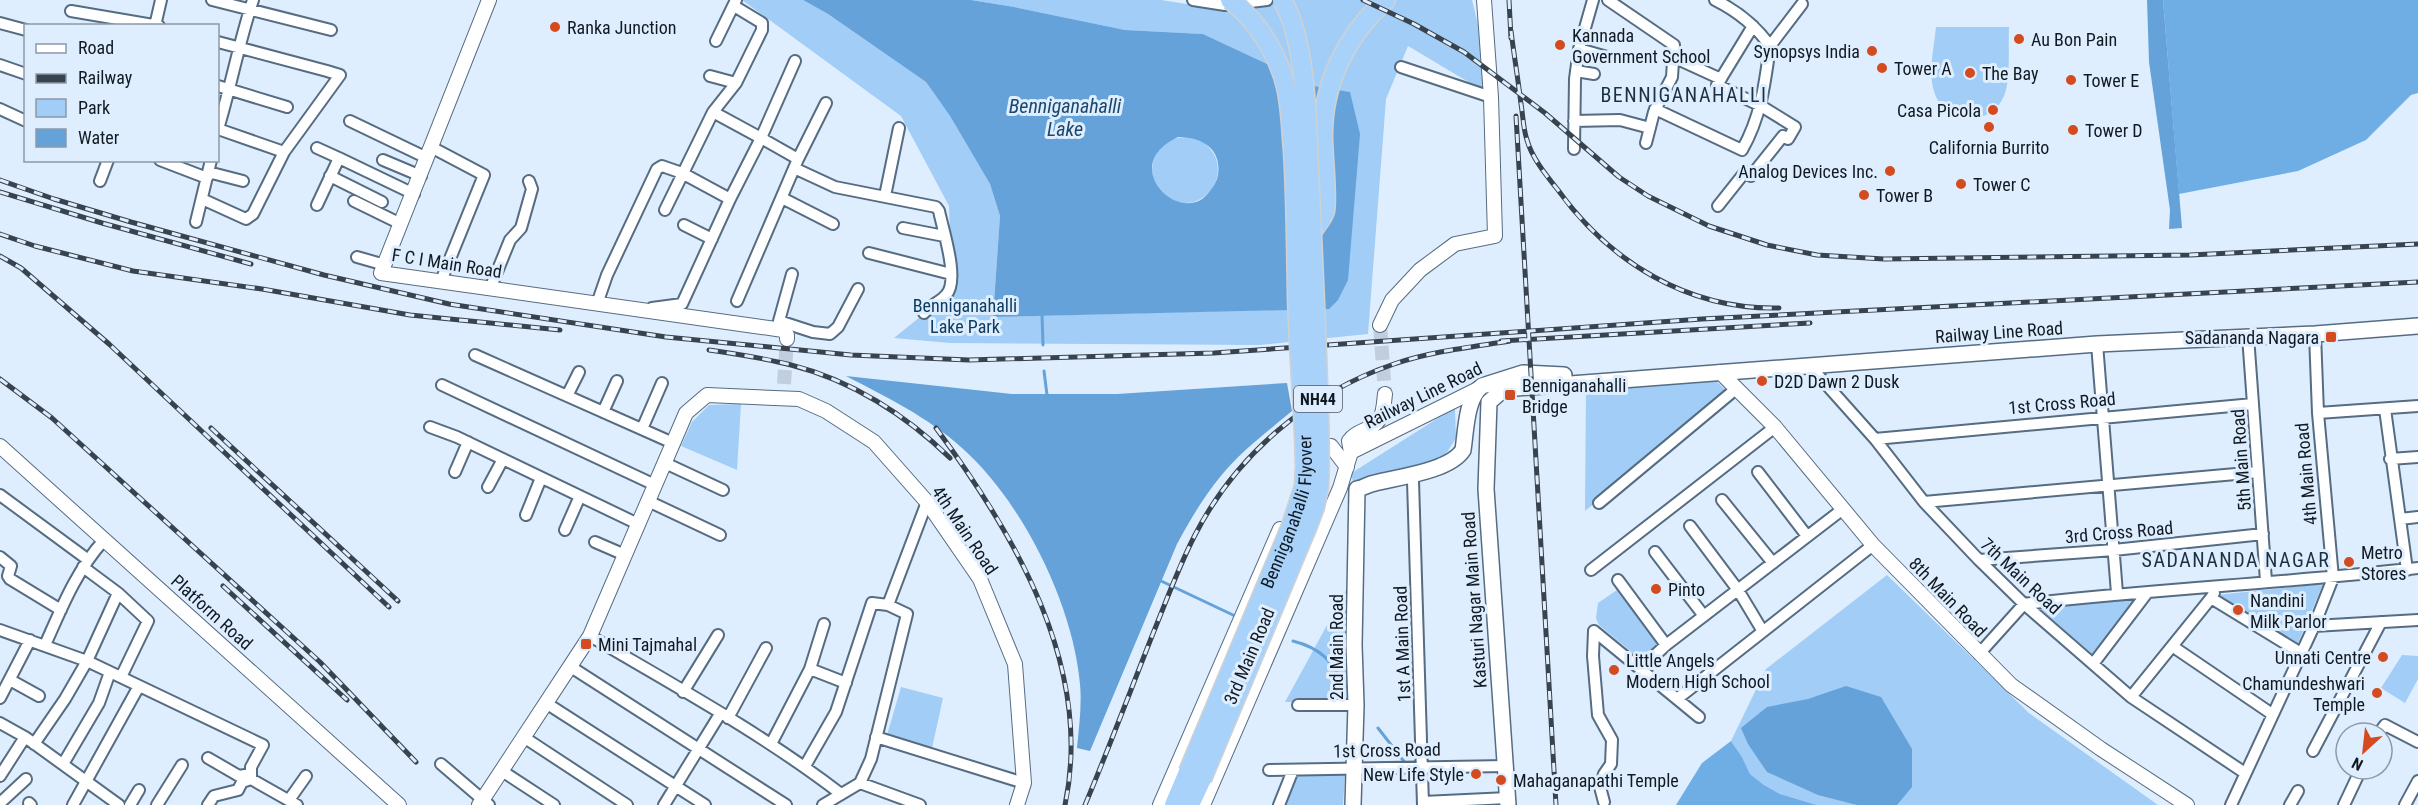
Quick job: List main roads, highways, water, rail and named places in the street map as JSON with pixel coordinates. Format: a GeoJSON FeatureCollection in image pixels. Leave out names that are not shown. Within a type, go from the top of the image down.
{"type":"FeatureCollection","features":[{"type":"Feature","properties":{"kind":"highway","name":"Benniganahalli Flyover"},"geometry":{"type":"LineString","coordinates":[[1191,805],[1195,776],[1291,526],[1304,486],[1295,180],[1291,118],[1286,87],[1277,62],[1251,20],[1230,0]]}},
{"type":"Feature","properties":{"kind":"highway","name":"Benniganahalli Flyover"},"geometry":{"type":"LineString","coordinates":[[1174,805],[1195,776],[1307,528],[1317,497],[1320,468],[1313,231],[1302,71],[1291,21],[1282,0]]}},
{"type":"Feature","properties":{"kind":"highway"},"geometry":{"type":"LineString","coordinates":[[1313,231],[1325,211],[1323,134],[1328,89],[1346,48],[1368,17],[1386,0]]}},
{"type":"Feature","properties":{"kind":"main road","name":"Railway Line Road"},"geometry":{"type":"LineString","coordinates":[[1495,395],[1504,389],[1809,365],[2097,344],[2314,334],[2418,326]]}},
{"type":"Feature","properties":{"kind":"main road","name":"Railway Line Road"},"geometry":{"type":"LineString","coordinates":[[1361,488],[1443,465],[1460,455],[1463,450],[1471,404],[1478,389],[1505,377],[1523,373],[1567,375],[1584,382]]}},
{"type":"Feature","properties":{"kind":"main road","name":"Kasturi Nagar Main Road"},"geometry":{"type":"LineString","coordinates":[[1495,395],[1489,402],[1486,489],[1508,802]]}},
{"type":"Feature","properties":{"kind":"main road","name":"2nd Main Road"},"geometry":{"type":"LineString","coordinates":[[1353,805],[1356,705],[1354,645],[1361,488]]}},
{"type":"Feature","properties":{"kind":"water","name":"Benniganahalli Lake"},"geometry":{"type":"Polygon","coordinates":[[[803,0],[971,0],[1125,30],[1203,34],[1314,86],[1350,92],[1360,134],[1348,280],[1338,300],[1329,309],[993,317],[1000,216],[990,184],[950,116],[926,82],[828,14],[803,0]],[[1178,137],[1160,149],[1153,163],[1153,177],[1160,190],[1171,199],[1185,203],[1198,201],[1210,191],[1218,175],[1217,158],[1213,151],[1202,142],[1178,137]]]}},
{"type":"Feature","properties":{"kind":"water"},"geometry":{"type":"Polygon","coordinates":[[[2147,0],[2163,0],[2182,228],[2169,229],[2170,210],[2149,62],[2147,0]]]}},
{"type":"Feature","properties":{"kind":"water"},"geometry":{"type":"Polygon","coordinates":[[[846,376],[1012,394],[1117,394],[1287,383],[1292,411],[1254,442],[1228,468],[1202,501],[1177,544],[1090,751],[1077,748],[1080,684],[1067,621],[1041,556],[1024,525],[984,470],[949,437],[906,408],[846,376]]]}},
{"type":"Feature","properties":{"kind":"water"},"geometry":{"type":"Polygon","coordinates":[[[1846,686],[1881,697],[1912,749],[1912,787],[1897,805],[1857,805],[1818,795],[1767,772],[1748,744],[1741,728],[1767,707],[1808,699],[1846,686]]]}},
{"type":"Feature","properties":{"kind":"waterway"},"geometry":{"type":"LineString","coordinates":[[1042,314],[1043,345]]}},
{"type":"Feature","properties":{"kind":"waterway"},"geometry":{"type":"LineString","coordinates":[[1044,371],[1047,395]]}},
{"type":"Feature","properties":{"kind":"waterway"},"geometry":{"type":"LineString","coordinates":[[1159,580],[1233,615]]}},
{"type":"Feature","properties":{"kind":"waterway"},"geometry":{"type":"LineString","coordinates":[[1293,641],[1312,648],[1326,658],[1347,688]]}},
{"type":"Feature","properties":{"kind":"waterway"},"geometry":{"type":"LineString","coordinates":[[1378,728],[1406,764]]}},
{"type":"Feature","properties":{"kind":"tunnel"},"geometry":{"type":"LineString","coordinates":[[1380,325],[1385,394]]}},
{"type":"Feature","properties":{"kind":"tunnel"},"geometry":{"type":"LineString","coordinates":[[784,384],[787,339]]}},
{"type":"Feature","properties":{"kind":"railway"},"geometry":{"type":"LineString","coordinates":[[1363,0],[1414,24],[1464,52],[1545,113],[1619,177],[1648,196],[1709,226],[1767,245],[1817,255],[1884,259],[2190,255],[2418,244]]}},
{"type":"Feature","properties":{"kind":"railway"},"geometry":{"type":"LineString","coordinates":[[1509,0],[1511,38]]}},
{"type":"Feature","properties":{"kind":"railway"},"geometry":{"type":"LineString","coordinates":[[1511,31],[1529,147],[1544,172],[1579,216],[1627,260],[1683,291],[1713,301],[1779,308]]}},
{"type":"Feature","properties":{"kind":"railway"},"geometry":{"type":"LineString","coordinates":[[1516,116],[1556,805]]}},
{"type":"Feature","properties":{"kind":"railway"},"geometry":{"type":"LineString","coordinates":[[0,180],[131,222],[324,275],[449,304],[666,337],[851,355],[969,360],[1214,353],[1702,319],[2418,282]]}},
{"type":"Feature","properties":{"kind":"railway"},"geometry":{"type":"LineString","coordinates":[[0,192],[251,264]]}},
{"type":"Feature","properties":{"kind":"railway"},"geometry":{"type":"LineString","coordinates":[[0,234],[35,246],[133,271],[262,289],[410,315],[560,330]]}},
{"type":"Feature","properties":{"kind":"railway"},"geometry":{"type":"LineString","coordinates":[[0,256],[21,268],[109,344],[389,607]]}},
{"type":"Feature","properties":{"kind":"railway"},"geometry":{"type":"LineString","coordinates":[[1501,341],[1810,323]]}},
{"type":"Feature","properties":{"kind":"railway"},"geometry":{"type":"LineString","coordinates":[[1085,805],[1189,547],[1212,506],[1231,479],[1254,453],[1304,410],[1363,376],[1423,356],[1510,341]]}},
{"type":"Feature","properties":{"kind":"railway"},"geometry":{"type":"LineString","coordinates":[[709,350],[781,363],[835,380],[896,414],[915,427],[950,458]]}},
{"type":"Feature","properties":{"kind":"railway"},"geometry":{"type":"LineString","coordinates":[[0,379],[52,418],[320,662],[416,762]]}},
{"type":"Feature","properties":{"kind":"railway"},"geometry":{"type":"LineString","coordinates":[[211,428],[398,601]]}},
{"type":"Feature","properties":{"kind":"railway"},"geometry":{"type":"LineString","coordinates":[[936,428],[994,513],[1019,558],[1041,605],[1058,653],[1068,703],[1071,754],[1065,805]]}},
{"type":"Feature","properties":{"kind":"railway"},"geometry":{"type":"LineString","coordinates":[[223,586],[347,700]]}},
{"type":"Feature","properties":{"kind":"place","name":"Ranka Junction"},"geometry":{"type":"Point","coordinates":[555,27]}},
{"type":"Feature","properties":{"kind":"place","name":"Au Bon Pain"},"geometry":{"type":"Point","coordinates":[2019,39]}},
{"type":"Feature","properties":{"kind":"place","name":"Kannada Government School"},"geometry":{"type":"Point","coordinates":[1560,45]}},
{"type":"Feature","properties":{"kind":"place","name":"Synopsys India"},"geometry":{"type":"Point","coordinates":[1872,51]}},
{"type":"Feature","properties":{"kind":"place","name":"Tower A"},"geometry":{"type":"Point","coordinates":[1882,68]}},
{"type":"Feature","properties":{"kind":"place","name":"The Bay"},"geometry":{"type":"Point","coordinates":[1970,73]}},
{"type":"Feature","properties":{"kind":"place","name":"Tower E"},"geometry":{"type":"Point","coordinates":[2071,80]}},
{"type":"Feature","properties":{"kind":"place","name":"Casa Picola"},"geometry":{"type":"Point","coordinates":[1993,110]}},
{"type":"Feature","properties":{"kind":"place","name":"California Burrito"},"geometry":{"type":"Point","coordinates":[1989,127]}},
{"type":"Feature","properties":{"kind":"place","name":"Tower D"},"geometry":{"type":"Point","coordinates":[2073,130]}},
{"type":"Feature","properties":{"kind":"place","name":"Analog Devices Inc."},"geometry":{"type":"Point","coordinates":[1890,171]}},
{"type":"Feature","properties":{"kind":"place","name":"Tower C"},"geometry":{"type":"Point","coordinates":[1961,184]}},
{"type":"Feature","properties":{"kind":"place","name":"Tower B"},"geometry":{"type":"Point","coordinates":[1864,195]}},
{"type":"Feature","properties":{"kind":"place","name":"Sadananda Nagara"},"geometry":{"type":"Point","coordinates":[2331,337]}},
{"type":"Feature","properties":{"kind":"place","name":"D2D Dawn 2 Dusk"},"geometry":{"type":"Point","coordinates":[1762,381]}},
{"type":"Feature","properties":{"kind":"place","name":"Benniganahalli Bridge"},"geometry":{"type":"Point","coordinates":[1510,395]}},
{"type":"Feature","properties":{"kind":"place","name":"Metro Stores"},"geometry":{"type":"Point","coordinates":[2349,562]}},
{"type":"Feature","properties":{"kind":"place","name":"Pinto"},"geometry":{"type":"Point","coordinates":[1656,589]}},
{"type":"Feature","properties":{"kind":"place","name":"Nandini Milk Parlor"},"geometry":{"type":"Point","coordinates":[2238,610]}},
{"type":"Feature","properties":{"kind":"place","name":"Mini Tajmahal"},"geometry":{"type":"Point","coordinates":[586,644]}},
{"type":"Feature","properties":{"kind":"place","name":"Unnati Centre"},"geometry":{"type":"Point","coordinates":[2383,657]}},
{"type":"Feature","properties":{"kind":"place","name":"Little Angels Modern High School"},"geometry":{"type":"Point","coordinates":[1614,670]}},
{"type":"Feature","properties":{"kind":"place","name":"Chamundeshwari Temple"},"geometry":{"type":"Point","coordinates":[2377,693]}},
{"type":"Feature","properties":{"kind":"place","name":"New Life Style"},"geometry":{"type":"Point","coordinates":[1476,774]}},
{"type":"Feature","properties":{"kind":"place","name":"Mahaganapathi Temple"},"geometry":{"type":"Point","coordinates":[1501,780]}},
{"type":"Feature","properties":{"kind":"district","name":"BENNIGANAHALLI"},"geometry":{"type":"Point","coordinates":[1684,95]}},
{"type":"Feature","properties":{"kind":"district","name":"SADANANDA NAGAR"},"geometry":{"type":"Point","coordinates":[2236,560]}},
{"type":"Feature","properties":{"kind":"park label","name":"Benniganahalli Lake Park"},"geometry":{"type":"Point","coordinates":[965,315]}}]}
